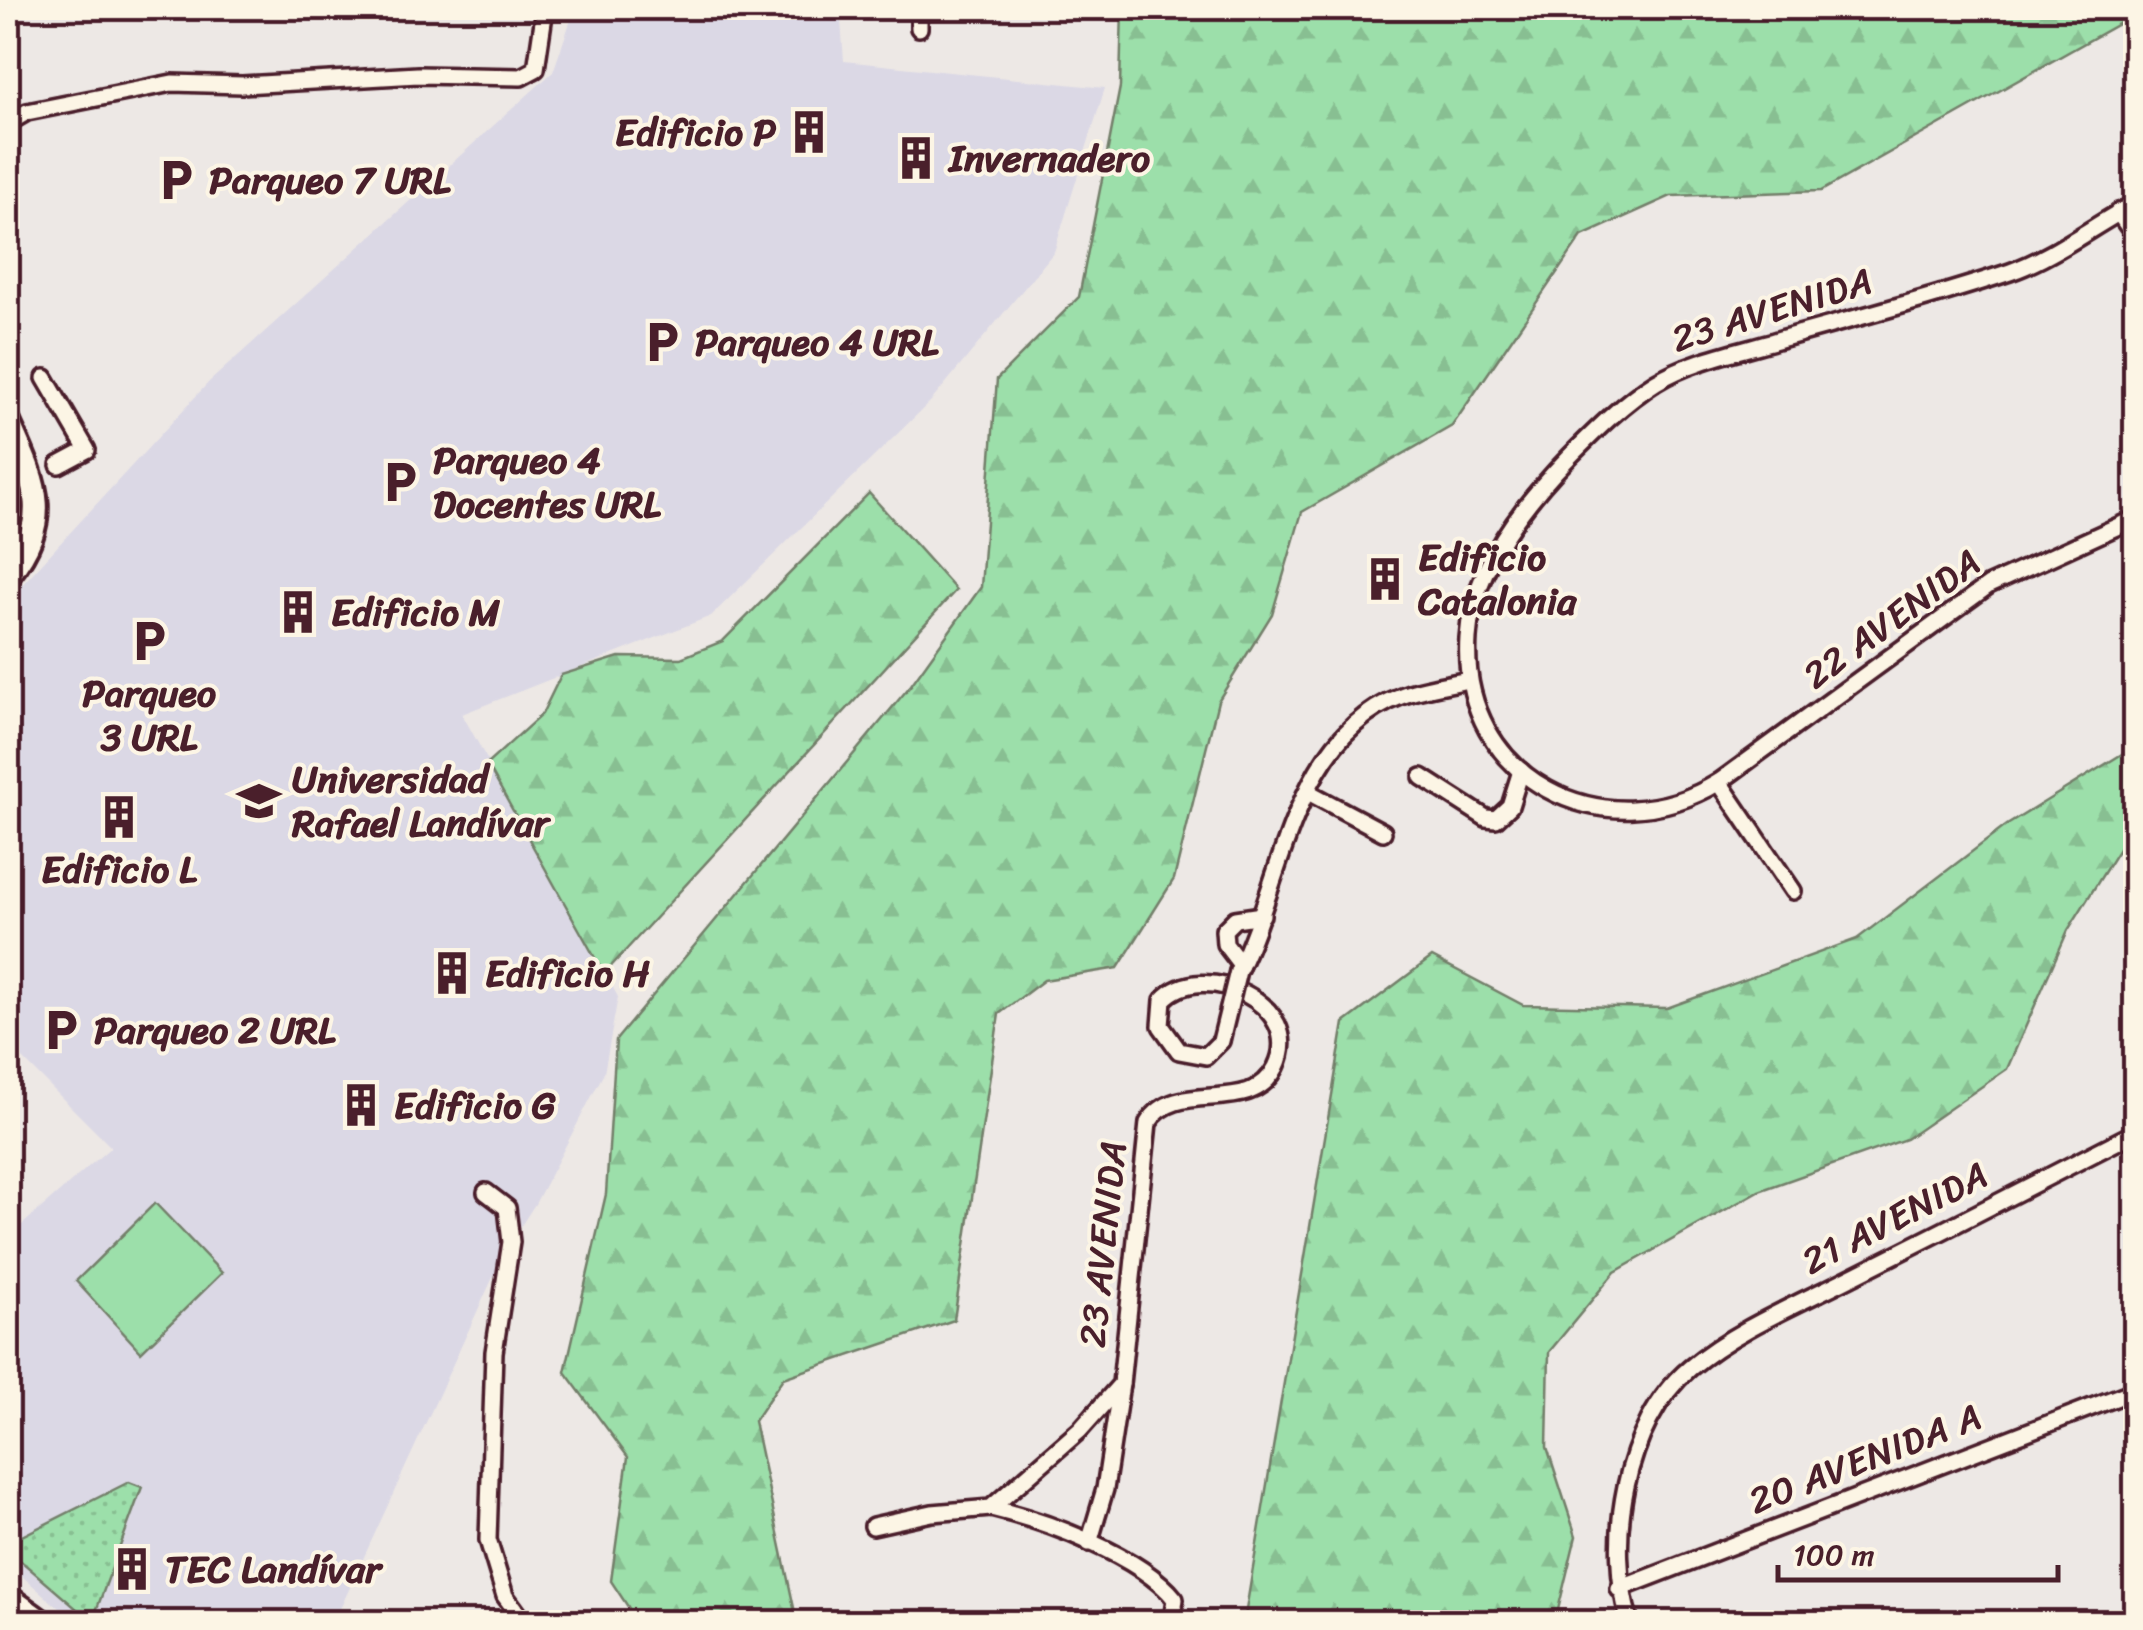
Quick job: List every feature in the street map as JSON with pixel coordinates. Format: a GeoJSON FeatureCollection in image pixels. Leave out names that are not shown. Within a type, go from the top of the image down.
{"type":"FeatureCollection","features":[{"type":"Feature","properties":{"kind":"street"},"geometry":{"type":"LineString","coordinates":[[8,123],[27,112],[172,83],[242,85],[418,75],[520,77],[536,70],[544,8]]}},
{"type":"Feature","properties":{"kind":"street"},"geometry":{"type":"LineString","coordinates":[[919,8],[919,28]]}},
{"type":"Feature","properties":{"kind":"street","name":"23 AVENIDA"},"geometry":{"type":"LineString","coordinates":[[1089,1543],[1105,1488],[1121,1384],[1148,1123],[1155,1112],[1176,1100],[1241,1095],[1256,1088],[1275,1070],[1281,1049],[1280,1027],[1254,997],[1198,982],[1177,988],[1162,1000],[1162,1026],[1179,1051],[1206,1056],[1220,1042],[1240,968],[1323,756],[1357,721],[1401,696],[1468,680],[1468,636],[1487,568],[1565,461],[1636,397],[1680,370],[1714,358],[2013,271],[2136,203]]}},
{"type":"Feature","properties":{"kind":"street"},"geometry":{"type":"LineString","coordinates":[[2118,212],[2136,238]]}},
{"type":"Feature","properties":{"kind":"street"},"geometry":{"type":"LineString","coordinates":[[46,378],[86,450],[58,465]]}},
{"type":"Feature","properties":{"kind":"street"},"geometry":{"type":"LineString","coordinates":[[8,422],[38,504],[36,530],[8,575]]}},
{"type":"Feature","properties":{"kind":"street","name":"22 AVENIDA"},"geometry":{"type":"LineString","coordinates":[[1468,680],[1487,730],[1521,772],[1567,800],[1606,810],[1646,810],[1698,795],[1720,782],[1989,585],[2136,518]]}},
{"type":"Feature","properties":{"kind":"street"},"geometry":{"type":"LineString","coordinates":[[1422,776],[1486,818],[1496,819],[1510,806],[1521,772]]}},
{"type":"Feature","properties":{"kind":"street"},"geometry":{"type":"LineString","coordinates":[[1720,782],[1793,891]]}},
{"type":"Feature","properties":{"kind":"street"},"geometry":{"type":"LineString","coordinates":[[1308,792],[1383,832]]}},
{"type":"Feature","properties":{"kind":"street"},"geometry":{"type":"LineString","coordinates":[[1240,968],[1225,944],[1224,930],[1236,919],[1262,915]]}},
{"type":"Feature","properties":{"kind":"street","name":"21 AVENIDA"},"geometry":{"type":"LineString","coordinates":[[1630,1622],[1619,1589],[1621,1498],[1652,1414],[1688,1369],[1756,1326],[2136,1132]]}},
{"type":"Feature","properties":{"kind":"street"},"geometry":{"type":"LineString","coordinates":[[486,1192],[506,1208],[510,1242],[494,1352],[488,1540],[505,1596],[524,1622]]}},
{"type":"Feature","properties":{"kind":"street","name":"23 AVENIDA"},"geometry":{"type":"LineString","coordinates":[[991,1508],[1080,1430],[1121,1384]]}},
{"type":"Feature","properties":{"kind":"street","name":"20 AVENIDA A"},"geometry":{"type":"LineString","coordinates":[[1619,1589],[2136,1390]]}},
{"type":"Feature","properties":{"kind":"street"},"geometry":{"type":"LineString","coordinates":[[872,1526],[932,1513],[991,1508],[1030,1518],[1160,1580],[1175,1599],[1172,1622]]}},
{"type":"Feature","properties":{"kind":"street"},"geometry":{"type":"LineString","coordinates":[[8,1592],[48,1622]]}},
{"type":"Feature","properties":{"kind":"shaded area","name":"Universidad Rafael Landívar"},"geometry":{"type":"Polygon","coordinates":[[[575,8],[840,8],[844,61],[1105,88],[1054,252],[932,400],[711,616],[462,714],[618,997],[604,1073],[535,1204],[506,1249],[334,1622],[75,1622],[8,1564],[8,1237],[111,1147],[8,1044],[8,917],[21,904],[8,888],[8,600],[209,382],[553,72],[575,8]]]}},
{"type":"Feature","properties":{"kind":"green space"},"geometry":{"type":"Polygon","coordinates":[[[1122,8],[2135,8],[2136,14],[1821,191],[1671,196],[1582,236],[1452,426],[1302,512],[1272,614],[1218,701],[1174,879],[1118,968],[1044,980],[999,1014],[954,1320],[783,1378],[754,1421],[797,1622],[638,1622],[611,1581],[628,1457],[565,1372],[606,1194],[616,1040],[911,685],[981,587],[997,379],[1079,297],[1120,87],[1122,8]]]}},
{"type":"Feature","properties":{"kind":"green space"},"geometry":{"type":"Polygon","coordinates":[[[869,493],[956,590],[604,974],[487,764],[542,714],[561,675],[619,657],[681,658],[723,641],[869,493]]]}},
{"type":"Feature","properties":{"kind":"green space"},"geometry":{"type":"Polygon","coordinates":[[[2135,746],[2135,831],[2122,844],[2068,930],[2007,1069],[1906,1139],[1759,1191],[1615,1272],[1549,1352],[1547,1447],[1576,1536],[1555,1622],[1244,1622],[1344,1023],[1432,957],[1523,1005],[1667,1008],[1857,939],[2007,825],[2135,746]]]}},
{"type":"Feature","properties":{"kind":"green space"},"geometry":{"type":"Polygon","coordinates":[[[155,1203],[222,1273],[141,1352],[76,1281],[155,1203]]]}},
{"type":"Feature","properties":{"kind":"green space"},"geometry":{"type":"Polygon","coordinates":[[[129,1482],[142,1487],[92,1622],[8,1550],[8,1543],[129,1482]]]}},
{"type":"Feature","properties":{"kind":"place","name":"Edificio P"},"geometry":{"type":"Point","coordinates":[809,132]}},
{"type":"Feature","properties":{"kind":"place","name":"Invernadero"},"geometry":{"type":"Point","coordinates":[916,158]}},
{"type":"Feature","properties":{"kind":"place","name":"Parqueo 7 URL"},"geometry":{"type":"Point","coordinates":[176,180]}},
{"type":"Feature","properties":{"kind":"place","name":"Parqueo 4 URL"},"geometry":{"type":"Point","coordinates":[662,342]}},
{"type":"Feature","properties":{"kind":"place","name":"Parqueo 4 Docentes URL"},"geometry":{"type":"Point","coordinates":[400,482]}},
{"type":"Feature","properties":{"kind":"place","name":"Edificio Catalonia"},"geometry":{"type":"Point","coordinates":[1385,579]}},
{"type":"Feature","properties":{"kind":"place","name":"Edificio M"},"geometry":{"type":"Point","coordinates":[298,612]}},
{"type":"Feature","properties":{"kind":"place","name":"Parqueo 3 URL"},"geometry":{"type":"Point","coordinates":[149,641]}},
{"type":"Feature","properties":{"kind":"place","name":"Universidad Rafael Landívar"},"geometry":{"type":"Point","coordinates":[259,801]}},
{"type":"Feature","properties":{"kind":"place","name":"Edificio L"},"geometry":{"type":"Point","coordinates":[119,817]}},
{"type":"Feature","properties":{"kind":"place","name":"Edificio H"},"geometry":{"type":"Point","coordinates":[452,973]}},
{"type":"Feature","properties":{"kind":"place","name":"Parqueo 2 URL"},"geometry":{"type":"Point","coordinates":[61,1030]}},
{"type":"Feature","properties":{"kind":"place","name":"Edificio G"},"geometry":{"type":"Point","coordinates":[361,1105]}},
{"type":"Feature","properties":{"kind":"place","name":"TEC Landívar"},"geometry":{"type":"Point","coordinates":[132,1569]}}]}
